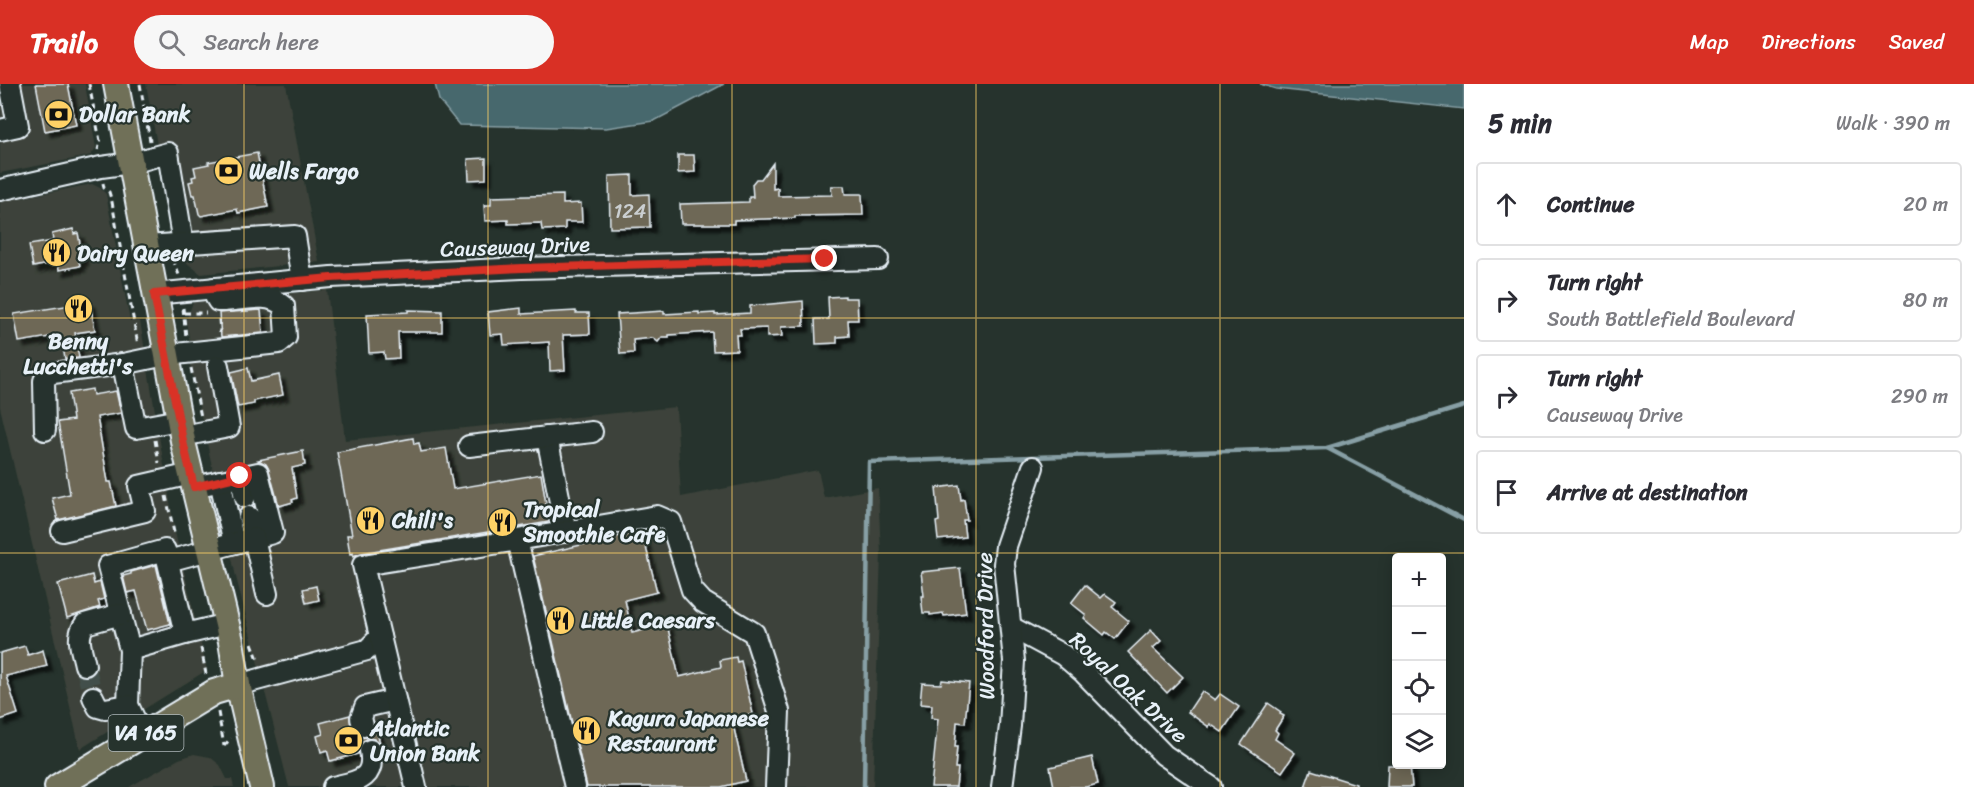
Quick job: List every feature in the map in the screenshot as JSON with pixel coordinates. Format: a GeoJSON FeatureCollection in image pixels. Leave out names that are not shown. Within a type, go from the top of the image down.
{"type":"FeatureCollection","features":[{"type":"Feature","properties":{"kind":"main road"},"geometry":{"type":"LineString","coordinates":[[116,84],[180,428],[227,624],[260,781]]}},
{"type":"Feature","properties":{"kind":"main road","name":"VA 165"},"geometry":{"type":"LineString","coordinates":[[57,787],[214,692],[238,685]]}},
{"type":"Feature","properties":{"kind":"street"},"geometry":{"type":"LineString","coordinates":[[0,130],[18,126],[10,84]]}},
{"type":"Feature","properties":{"kind":"street"},"geometry":{"type":"LineString","coordinates":[[0,190],[101,167],[131,163],[168,153],[183,243]]}},
{"type":"Feature","properties":{"kind":"street"},"geometry":{"type":"LineString","coordinates":[[146,246],[295,236],[302,280]]}},
{"type":"Feature","properties":{"kind":"street","name":"Causeway Drive"},"geometry":{"type":"LineString","coordinates":[[154,294],[302,280],[522,268],[878,258]]}},
{"type":"Feature","properties":{"kind":"street"},"geometry":{"type":"LineString","coordinates":[[45,430],[44,381],[46,376],[53,373],[123,364],[166,355],[220,357],[279,343],[286,337],[284,306],[277,300],[266,297],[218,301],[214,288]]}},
{"type":"Feature","properties":{"kind":"street"},"geometry":{"type":"LineString","coordinates":[[123,364],[136,428],[229,427],[220,357]]}},
{"type":"Feature","properties":{"kind":"street"},"geometry":{"type":"LineString","coordinates":[[469,446],[592,432]]}},
{"type":"Feature","properties":{"kind":"street"},"geometry":{"type":"LineString","coordinates":[[547,437],[566,531]]}},
{"type":"Feature","properties":{"kind":"street","name":"Woodford Drive"},"geometry":{"type":"LineString","coordinates":[[1002,787],[1010,726],[1014,661],[1004,564],[1006,546],[1033,467]]}},
{"type":"Feature","properties":{"kind":"street"},"geometry":{"type":"LineString","coordinates":[[62,531],[145,511],[140,486],[220,481],[258,472],[273,533],[168,561]]}},
{"type":"Feature","properties":{"kind":"street"},"geometry":{"type":"LineString","coordinates":[[240,476],[245,497]]}},
{"type":"Feature","properties":{"kind":"street"},"geometry":{"type":"LineString","coordinates":[[220,481],[234,543]]}},
{"type":"Feature","properties":{"kind":"street"},"geometry":{"type":"LineString","coordinates":[[416,787],[363,565],[657,516],[671,522],[692,590],[703,602],[754,633],[779,711],[776,787]]}},
{"type":"Feature","properties":{"kind":"street"},"geometry":{"type":"LineString","coordinates":[[249,517],[267,594]]}},
{"type":"Feature","properties":{"kind":"street"},"geometry":{"type":"LineString","coordinates":[[517,540],[575,787]]}},
{"type":"Feature","properties":{"kind":"street"},"geometry":{"type":"LineString","coordinates":[[142,735],[128,705],[130,650],[108,566],[165,550],[185,634]]}},
{"type":"Feature","properties":{"kind":"street"},"geometry":{"type":"LineString","coordinates":[[85,665],[79,640],[85,624],[121,614]]}},
{"type":"Feature","properties":{"kind":"street"},"geometry":{"type":"LineString","coordinates":[[130,650],[227,624]]}},
{"type":"Feature","properties":{"kind":"street","name":"Royal Oak Drive"},"geometry":{"type":"LineString","coordinates":[[1011,627],[1063,655],[1084,673],[1164,755],[1211,787]]}},
{"type":"Feature","properties":{"kind":"street"},"geometry":{"type":"LineString","coordinates":[[238,685],[367,650],[380,637]]}},
{"type":"Feature","properties":{"kind":"street"},"geometry":{"type":"LineString","coordinates":[[93,697],[98,707],[105,709],[128,705]]}},
{"type":"Feature","properties":{"kind":"street"},"geometry":{"type":"LineString","coordinates":[[363,726],[361,718],[365,707],[395,700]]}},
{"type":"Feature","properties":{"kind":"street"},"geometry":{"type":"LineString","coordinates":[[333,787],[363,779],[370,771],[372,759],[369,750]]}},
{"type":"Feature","properties":{"kind":"path"},"geometry":{"type":"LineString","coordinates":[[184,313],[213,313],[219,317],[220,357]]}},
{"type":"Feature","properties":{"kind":"shaded area"},"geometry":{"type":"Polygon","coordinates":[[[0,84],[85,84],[96,148],[91,155],[0,173],[0,84]]]}},
{"type":"Feature","properties":{"kind":"shaded area"},"geometry":{"type":"Polygon","coordinates":[[[146,84],[286,84],[319,262],[201,274],[177,255],[146,84]]]}},
{"type":"Feature","properties":{"kind":"shaded area"},"geometry":{"type":"Polygon","coordinates":[[[92,184],[106,194],[130,321],[140,321],[175,532],[207,670],[80,749],[0,407],[0,202],[92,184]]]}},
{"type":"Feature","properties":{"kind":"shaded area"},"geometry":{"type":"Polygon","coordinates":[[[327,290],[345,440],[676,407],[681,497],[818,470],[824,498],[878,488],[881,553],[873,787],[289,787],[236,577],[189,360],[193,359],[186,321],[193,302],[327,290]]]}},
{"type":"Feature","properties":{"kind":"shaded area"},"geometry":{"type":"Polygon","coordinates":[[[194,754],[210,757],[220,765],[227,779],[232,779],[234,787],[129,787],[179,759],[194,754]]]}},
{"type":"Feature","properties":{"kind":"water"},"geometry":{"type":"Polygon","coordinates":[[[435,84],[724,84],[654,121],[606,128],[459,125],[439,100],[435,84]]]}},
{"type":"Feature","properties":{"kind":"water"},"geometry":{"type":"Polygon","coordinates":[[[1260,84],[1464,84],[1464,109],[1276,89],[1260,84]]]}},
{"type":"Feature","properties":{"kind":"building","name":"Dollar Bank"},"geometry":{"type":"Polygon","coordinates":[[[36,84],[68,84],[76,125],[45,131],[36,84]]]}},
{"type":"Feature","properties":{"kind":"building","name":"Wells Fargo"},"geometry":{"type":"Polygon","coordinates":[[[257,153],[268,207],[238,213],[237,209],[201,216],[189,182],[193,181],[192,177],[196,176],[194,167],[209,164],[208,162],[257,153]]]}},
{"type":"Feature","properties":{"kind":"building"},"geometry":{"type":"Polygon","coordinates":[[[678,155],[694,155],[695,172],[678,173],[678,155]]]}},
{"type":"Feature","properties":{"kind":"building"},"geometry":{"type":"Polygon","coordinates":[[[486,158],[486,179],[469,180],[468,159],[486,158]]]}},
{"type":"Feature","properties":{"kind":"building"},"geometry":{"type":"Polygon","coordinates":[[[773,163],[773,189],[778,188],[778,196],[832,195],[831,186],[844,186],[845,194],[862,194],[863,215],[734,220],[734,224],[681,224],[680,204],[749,202],[749,197],[753,197],[752,184],[756,179],[761,179],[773,163]]]}},
{"type":"Feature","properties":{"kind":"building"},"geometry":{"type":"Polygon","coordinates":[[[632,175],[632,195],[649,194],[650,227],[610,228],[609,176],[632,175]]]}},
{"type":"Feature","properties":{"kind":"building"},"geometry":{"type":"Polygon","coordinates":[[[563,195],[563,204],[581,203],[582,222],[565,222],[565,229],[542,230],[541,223],[508,224],[508,220],[485,221],[484,205],[491,205],[491,197],[563,195]]]}},
{"type":"Feature","properties":{"kind":"building","name":"Dairy Queen"},"geometry":{"type":"Polygon","coordinates":[[[73,229],[74,234],[78,233],[83,260],[79,261],[80,266],[59,270],[58,262],[33,267],[29,245],[53,241],[52,234],[73,229]]]}},
{"type":"Feature","properties":{"kind":"building"},"geometry":{"type":"Polygon","coordinates":[[[845,296],[845,298],[857,298],[858,320],[848,320],[849,336],[837,337],[837,343],[816,344],[815,319],[829,319],[828,297],[845,296]]]}},
{"type":"Feature","properties":{"kind":"building"},"geometry":{"type":"Polygon","coordinates":[[[803,301],[804,326],[781,327],[782,336],[767,337],[767,328],[740,329],[741,335],[736,335],[737,350],[713,351],[712,332],[669,335],[669,337],[662,337],[658,342],[653,338],[633,340],[634,353],[620,354],[617,314],[664,311],[664,314],[750,313],[750,306],[803,301]]]}},
{"type":"Feature","properties":{"kind":"building"},"geometry":{"type":"Polygon","coordinates":[[[90,302],[95,330],[75,333],[79,358],[65,359],[61,335],[19,342],[14,314],[90,302]]]}},
{"type":"Feature","properties":{"kind":"building"},"geometry":{"type":"Polygon","coordinates":[[[521,308],[521,314],[576,311],[576,313],[589,313],[590,334],[563,335],[565,370],[550,371],[549,342],[504,345],[503,334],[490,335],[488,312],[521,308]]]}},
{"type":"Feature","properties":{"kind":"building"},"geometry":{"type":"Polygon","coordinates":[[[261,310],[263,333],[221,337],[219,313],[261,310]]]}},
{"type":"Feature","properties":{"kind":"building"},"geometry":{"type":"Polygon","coordinates":[[[408,310],[442,311],[442,332],[398,332],[399,358],[385,359],[384,352],[369,353],[367,314],[408,312],[408,310]]]}},
{"type":"Feature","properties":{"kind":"building"},"geometry":{"type":"Polygon","coordinates":[[[248,368],[251,381],[279,375],[283,395],[238,407],[231,372],[248,368]]]}},
{"type":"Feature","properties":{"kind":"building"},"geometry":{"type":"Polygon","coordinates":[[[92,389],[93,395],[116,391],[121,413],[97,417],[108,482],[111,482],[116,506],[58,520],[52,498],[70,494],[58,422],[73,420],[69,393],[92,389]]]}},
{"type":"Feature","properties":{"kind":"building"},"geometry":{"type":"Polygon","coordinates":[[[413,438],[414,444],[419,443],[421,452],[446,448],[453,489],[541,474],[549,522],[353,556],[353,553],[350,554],[347,535],[352,535],[337,452],[413,438]]]}},
{"type":"Feature","properties":{"kind":"building"},"geometry":{"type":"Polygon","coordinates":[[[303,451],[305,465],[292,468],[297,498],[292,500],[293,502],[279,506],[269,470],[266,464],[258,460],[303,451]]]}},
{"type":"Feature","properties":{"kind":"building"},"geometry":{"type":"Polygon","coordinates":[[[959,485],[967,520],[963,520],[965,537],[938,540],[936,488],[959,485]]]}},
{"type":"Feature","properties":{"kind":"building"},"geometry":{"type":"Polygon","coordinates":[[[642,531],[657,592],[625,600],[632,633],[667,624],[679,677],[721,667],[720,660],[736,657],[737,662],[741,661],[753,714],[732,720],[746,781],[721,787],[587,787],[533,556],[642,531]]]}},
{"type":"Feature","properties":{"kind":"building"},"geometry":{"type":"Polygon","coordinates":[[[156,565],[170,624],[147,630],[136,591],[127,593],[123,576],[156,565]]]}},
{"type":"Feature","properties":{"kind":"building"},"geometry":{"type":"Polygon","coordinates":[[[960,568],[966,613],[944,616],[943,613],[930,615],[930,613],[923,613],[921,596],[924,596],[921,572],[960,568]]]}},
{"type":"Feature","properties":{"kind":"building"},"geometry":{"type":"Polygon","coordinates":[[[92,575],[94,584],[100,582],[104,599],[98,601],[100,607],[67,618],[58,584],[92,575]]]}},
{"type":"Feature","properties":{"kind":"building"},"geometry":{"type":"Polygon","coordinates":[[[1085,585],[1101,598],[1105,594],[1116,602],[1112,607],[1129,621],[1115,639],[1106,632],[1104,635],[1084,618],[1086,615],[1071,603],[1085,585]]]}},
{"type":"Feature","properties":{"kind":"building"},"geometry":{"type":"Polygon","coordinates":[[[316,586],[319,600],[306,603],[303,589],[316,586]]]}},
{"type":"Feature","properties":{"kind":"building"},"geometry":{"type":"Polygon","coordinates":[[[1151,630],[1161,641],[1153,648],[1183,677],[1167,693],[1128,652],[1151,630]]]}},
{"type":"Feature","properties":{"kind":"building"},"geometry":{"type":"Polygon","coordinates":[[[25,646],[28,655],[43,650],[47,666],[6,676],[18,714],[0,720],[0,653],[25,646]]]}},
{"type":"Feature","properties":{"kind":"building"},"geometry":{"type":"Polygon","coordinates":[[[942,680],[969,683],[965,723],[957,722],[956,787],[931,787],[938,719],[931,718],[932,705],[920,704],[922,683],[941,684],[942,680]]]}},
{"type":"Feature","properties":{"kind":"building"},"geometry":{"type":"Polygon","coordinates":[[[1202,691],[1215,700],[1220,694],[1239,707],[1222,732],[1210,724],[1209,727],[1188,712],[1202,691]]]}},
{"type":"Feature","properties":{"kind":"building"},"geometry":{"type":"Polygon","coordinates":[[[1268,703],[1284,716],[1275,730],[1278,733],[1275,739],[1295,753],[1282,772],[1241,744],[1268,703]]]}},
{"type":"Feature","properties":{"kind":"building","name":"Atlantic Union Bank"},"geometry":{"type":"Polygon","coordinates":[[[350,715],[351,729],[355,735],[360,738],[372,734],[375,724],[380,743],[368,738],[359,745],[358,754],[330,761],[327,750],[321,752],[317,736],[323,734],[320,723],[350,715]]]}},
{"type":"Feature","properties":{"kind":"building"},"geometry":{"type":"Polygon","coordinates":[[[1092,757],[1098,784],[1086,787],[1054,787],[1050,767],[1092,757]]]}},
{"type":"Feature","properties":{"kind":"building"},"geometry":{"type":"Polygon","coordinates":[[[1388,765],[1392,765],[1392,769],[1410,769],[1412,787],[1387,787],[1388,765]]]}},
{"type":"Feature","properties":{"kind":"building"},"geometry":{"type":"Polygon","coordinates":[[[1311,770],[1356,784],[1356,787],[1305,787],[1311,770]]]}},
{"type":"Feature","properties":{"kind":"waterway"},"geometry":{"type":"LineString","coordinates":[[864,787],[869,462],[1327,448],[1464,406]]}},
{"type":"Feature","properties":{"kind":"waterway"},"geometry":{"type":"LineString","coordinates":[[1327,448],[1464,520]]}},
{"type":"Feature","properties":{"kind":"tunnel"},"geometry":{"type":"LineString","coordinates":[[85,665],[93,697]]}},
{"type":"Feature","properties":{"kind":"place","name":"Dollar Bank"},"geometry":{"type":"Point","coordinates":[58,114]}},
{"type":"Feature","properties":{"kind":"place","name":"Wells Fargo"},"geometry":{"type":"Point","coordinates":[228,171]}},
{"type":"Feature","properties":{"kind":"place","name":"Dairy Queen"},"geometry":{"type":"Point","coordinates":[56,253]}},
{"type":"Feature","properties":{"kind":"place","name":"Benny Lucchetti's"},"geometry":{"type":"Point","coordinates":[78,309]}},
{"type":"Feature","properties":{"kind":"place","name":"Chili's"},"geometry":{"type":"Point","coordinates":[371,520]}},
{"type":"Feature","properties":{"kind":"place","name":"Tropical Smoothie Cafe"},"geometry":{"type":"Point","coordinates":[502,522]}},
{"type":"Feature","properties":{"kind":"place","name":"Little Caesars"},"geometry":{"type":"Point","coordinates":[560,620]}},
{"type":"Feature","properties":{"kind":"place","name":"Kagura Japanese Restaurant"},"geometry":{"type":"Point","coordinates":[587,731]}},
{"type":"Feature","properties":{"kind":"place","name":"Atlantic Union Bank"},"geometry":{"type":"Point","coordinates":[349,741]}},
{"type":"Feature","properties":{"kind":"route"},"geometry":{"type":"LineString","coordinates":[[240,476],[194,487],[154,294],[331,278],[522,268],[825,259]]}}]}
